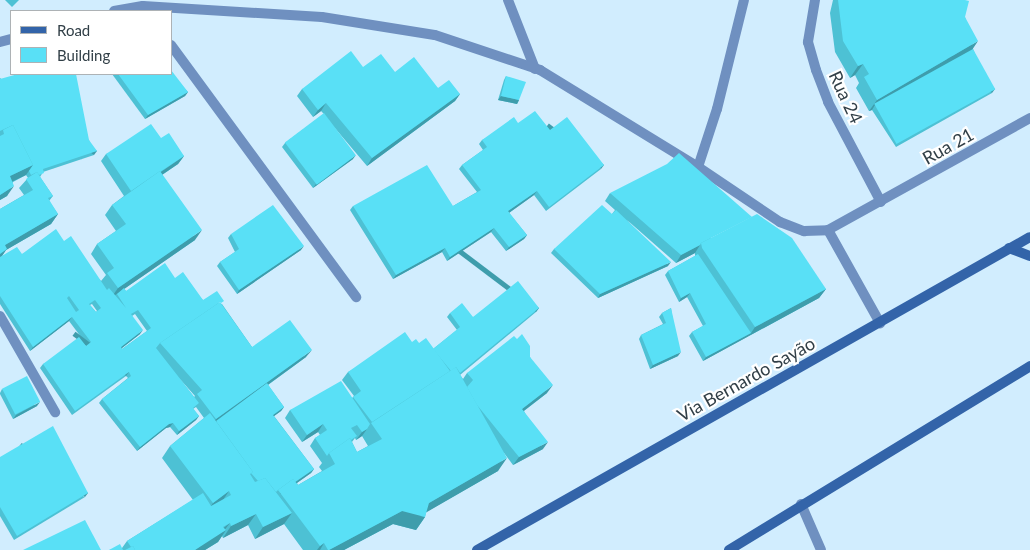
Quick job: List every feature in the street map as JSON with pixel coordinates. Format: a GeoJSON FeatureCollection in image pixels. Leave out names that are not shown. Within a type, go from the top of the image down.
{"type":"FeatureCollection","features":[{"type":"Feature","properties":{"kind":"main road","name":"Via Bernardo Sayão"},"geometry":{"type":"LineString","coordinates":[[477,550],[1030,236]]}},
{"type":"Feature","properties":{"kind":"main road"},"geometry":{"type":"LineString","coordinates":[[1009,248],[1030,256]]}},
{"type":"Feature","properties":{"kind":"main road"},"geometry":{"type":"LineString","coordinates":[[729,550],[1030,366]]}},
{"type":"Feature","properties":{"kind":"street"},"geometry":{"type":"LineString","coordinates":[[508,0],[535,69]]}},
{"type":"Feature","properties":{"kind":"street"},"geometry":{"type":"LineString","coordinates":[[698,166],[717,109],[744,0]]}},
{"type":"Feature","properties":{"kind":"street","name":"Rua 24"},"geometry":{"type":"LineString","coordinates":[[815,0],[808,42],[816,70],[828,102],[881,202]]}},
{"type":"Feature","properties":{"kind":"street"},"geometry":{"type":"LineString","coordinates":[[130,10],[167,10]]}},
{"type":"Feature","properties":{"kind":"street"},"geometry":{"type":"LineString","coordinates":[[172,10],[322,17],[435,35],[535,69],[698,166],[780,222],[804,231],[828,230],[880,322]]}},
{"type":"Feature","properties":{"kind":"street"},"geometry":{"type":"LineString","coordinates":[[172,46],[356,297]]}},
{"type":"Feature","properties":{"kind":"street","name":"Rua 21"},"geometry":{"type":"LineString","coordinates":[[828,230],[1030,118]]}},
{"type":"Feature","properties":{"kind":"street"},"geometry":{"type":"LineString","coordinates":[[0,316],[55,412]]}},
{"type":"Feature","properties":{"kind":"street"},"geometry":{"type":"LineString","coordinates":[[802,504],[821,550]]}},
{"type":"Feature","properties":{"kind":"building"},"geometry":{"type":"Polygon","coordinates":[[[838,0],[969,1],[965,17],[978,41],[877,100],[864,77],[869,74],[863,64],[858,66],[843,41],[838,0]]]}},
{"type":"Feature","properties":{"kind":"building"},"geometry":{"type":"Polygon","coordinates":[[[973,49],[995,89],[896,144],[874,104],[973,49]]]}},
{"type":"Feature","properties":{"kind":"building"},"geometry":{"type":"Polygon","coordinates":[[[351,51],[363,67],[381,54],[395,72],[414,57],[438,88],[449,80],[460,94],[372,158],[326,103],[318,110],[302,89],[351,51]]]}},
{"type":"Feature","properties":{"kind":"building"},"geometry":{"type":"Polygon","coordinates":[[[172,71],[188,92],[148,115],[119,75],[172,75],[172,71]]]}},
{"type":"Feature","properties":{"kind":"building"},"geometry":{"type":"Polygon","coordinates":[[[14,75],[76,75],[89,140],[97,151],[43,169],[44,173],[39,175],[37,172],[31,175],[29,171],[33,165],[13,125],[0,131],[0,79],[14,75]]]}},
{"type":"Feature","properties":{"kind":"building"},"geometry":{"type":"Polygon","coordinates":[[[506,76],[526,82],[519,100],[501,96],[506,76]]]}},
{"type":"Feature","properties":{"kind":"building"},"geometry":{"type":"Polygon","coordinates":[[[535,111],[550,130],[567,117],[604,165],[549,207],[537,191],[508,211],[527,235],[509,247],[494,228],[450,257],[445,248],[396,275],[353,206],[427,165],[453,206],[481,190],[462,165],[487,147],[482,140],[514,117],[518,123],[535,111]]]}},
{"type":"Feature","properties":{"kind":"building"},"geometry":{"type":"Polygon","coordinates":[[[324,113],[356,155],[317,185],[285,142],[324,113]]]}},
{"type":"Feature","properties":{"kind":"building"},"geometry":{"type":"Polygon","coordinates":[[[151,124],[161,138],[169,133],[184,156],[131,191],[106,154],[151,124]]]}},
{"type":"Feature","properties":{"kind":"building"},"geometry":{"type":"Polygon","coordinates":[[[13,125],[33,165],[10,176],[14,186],[0,195],[0,136],[4,134],[3,130],[13,125]]]}},
{"type":"Feature","properties":{"kind":"building"},"geometry":{"type":"Polygon","coordinates":[[[679,153],[752,217],[681,255],[610,193],[667,164],[679,153]]]}},
{"type":"Feature","properties":{"kind":"building"},"geometry":{"type":"Polygon","coordinates":[[[160,171],[202,230],[118,288],[107,273],[114,268],[97,244],[126,224],[112,205],[160,171]]]}},
{"type":"Feature","properties":{"kind":"building"},"geometry":{"type":"Polygon","coordinates":[[[37,172],[53,196],[48,198],[58,214],[5,245],[7,249],[0,254],[0,209],[33,190],[26,179],[37,172]]]}},
{"type":"Feature","properties":{"kind":"building"},"geometry":{"type":"Polygon","coordinates":[[[273,205],[304,246],[239,290],[220,262],[239,249],[231,234],[273,205]]]}},
{"type":"Feature","properties":{"kind":"building"},"geometry":{"type":"Polygon","coordinates":[[[602,205],[612,214],[616,210],[671,262],[600,294],[554,249],[602,205]]]}},
{"type":"Feature","properties":{"kind":"building"},"geometry":{"type":"Polygon","coordinates":[[[757,214],[792,238],[826,289],[755,327],[702,248],[701,243],[757,214]]]}},
{"type":"Feature","properties":{"kind":"building"},"geometry":{"type":"Polygon","coordinates":[[[56,229],[64,241],[71,236],[107,290],[109,288],[126,308],[117,294],[124,288],[126,291],[165,263],[175,278],[183,272],[203,300],[217,291],[224,301],[160,343],[156,348],[199,403],[193,408],[199,416],[179,431],[173,423],[169,424],[140,447],[102,399],[131,376],[129,372],[75,411],[43,364],[79,337],[86,346],[91,342],[72,317],[33,347],[0,296],[0,257],[17,247],[22,254],[56,229]],[[69,296],[67,298],[76,312],[79,310],[69,296]],[[95,300],[89,304],[96,312],[101,308],[95,300]],[[138,310],[131,314],[143,330],[121,347],[122,349],[151,328],[138,310]]]}},
{"type":"Feature","properties":{"kind":"building"},"geometry":{"type":"Polygon","coordinates":[[[698,254],[751,333],[706,357],[692,332],[706,324],[690,293],[681,298],[668,271],[698,254]]]}},
{"type":"Feature","properties":{"kind":"building"},"geometry":{"type":"Polygon","coordinates":[[[518,281],[539,308],[460,373],[456,367],[451,371],[433,349],[460,327],[450,313],[462,303],[473,317],[518,281]]]}},
{"type":"Feature","properties":{"kind":"building"},"geometry":{"type":"Polygon","coordinates":[[[220,302],[252,347],[290,320],[312,350],[216,419],[197,394],[202,390],[160,343],[220,302]]]}},
{"type":"Feature","properties":{"kind":"building"},"geometry":{"type":"Polygon","coordinates":[[[671,308],[681,352],[653,365],[641,335],[666,323],[662,313],[671,308]]]}},
{"type":"Feature","properties":{"kind":"building"},"geometry":{"type":"Polygon","coordinates":[[[405,332],[412,342],[416,339],[419,343],[426,338],[450,371],[372,422],[353,397],[361,391],[348,372],[405,332]]]}},
{"type":"Feature","properties":{"kind":"building"},"geometry":{"type":"Polygon","coordinates":[[[522,334],[530,346],[530,357],[553,385],[522,409],[548,442],[519,457],[477,405],[467,387],[473,380],[467,373],[514,336],[517,339],[522,334]]]}},
{"type":"Feature","properties":{"kind":"building"},"geometry":{"type":"Polygon","coordinates":[[[456,367],[507,458],[429,503],[425,517],[402,511],[329,550],[324,543],[320,546],[278,490],[293,479],[298,485],[335,464],[329,453],[350,438],[357,452],[382,439],[371,423],[456,367]]]}},
{"type":"Feature","properties":{"kind":"building"},"geometry":{"type":"Polygon","coordinates":[[[27,376],[40,402],[15,415],[2,389],[27,376]]]}},
{"type":"Feature","properties":{"kind":"building"},"geometry":{"type":"Polygon","coordinates":[[[341,381],[370,424],[362,432],[357,425],[351,428],[357,436],[351,440],[350,438],[327,456],[315,438],[327,430],[323,424],[307,435],[290,410],[341,381]]]}},
{"type":"Feature","properties":{"kind":"building"},"geometry":{"type":"Polygon","coordinates":[[[267,383],[284,407],[273,415],[314,469],[295,482],[293,479],[276,492],[265,478],[258,481],[251,473],[253,472],[216,421],[267,383]]]}},
{"type":"Feature","properties":{"kind":"building"},"geometry":{"type":"Polygon","coordinates":[[[210,413],[253,472],[250,474],[255,482],[265,478],[292,513],[263,527],[256,514],[231,526],[230,523],[223,527],[226,530],[195,550],[135,550],[127,541],[203,493],[211,506],[231,495],[229,491],[213,503],[170,446],[210,413]]]}},
{"type":"Feature","properties":{"kind":"building"},"geometry":{"type":"Polygon","coordinates":[[[53,426],[88,493],[17,536],[0,507],[0,457],[53,426]]]}},
{"type":"Feature","properties":{"kind":"building"},"geometry":{"type":"Polygon","coordinates":[[[85,520],[101,550],[23,550],[85,520]]]}},
{"type":"Feature","properties":{"kind":"building"},"geometry":{"type":"Polygon","coordinates":[[[120,544],[123,550],[109,550],[120,544]]]}},
{"type":"Feature","properties":{"kind":"building"},"geometry":{"type":"Polygon","coordinates":[[[133,546],[135,550],[125,550],[133,546]]]}}]}
